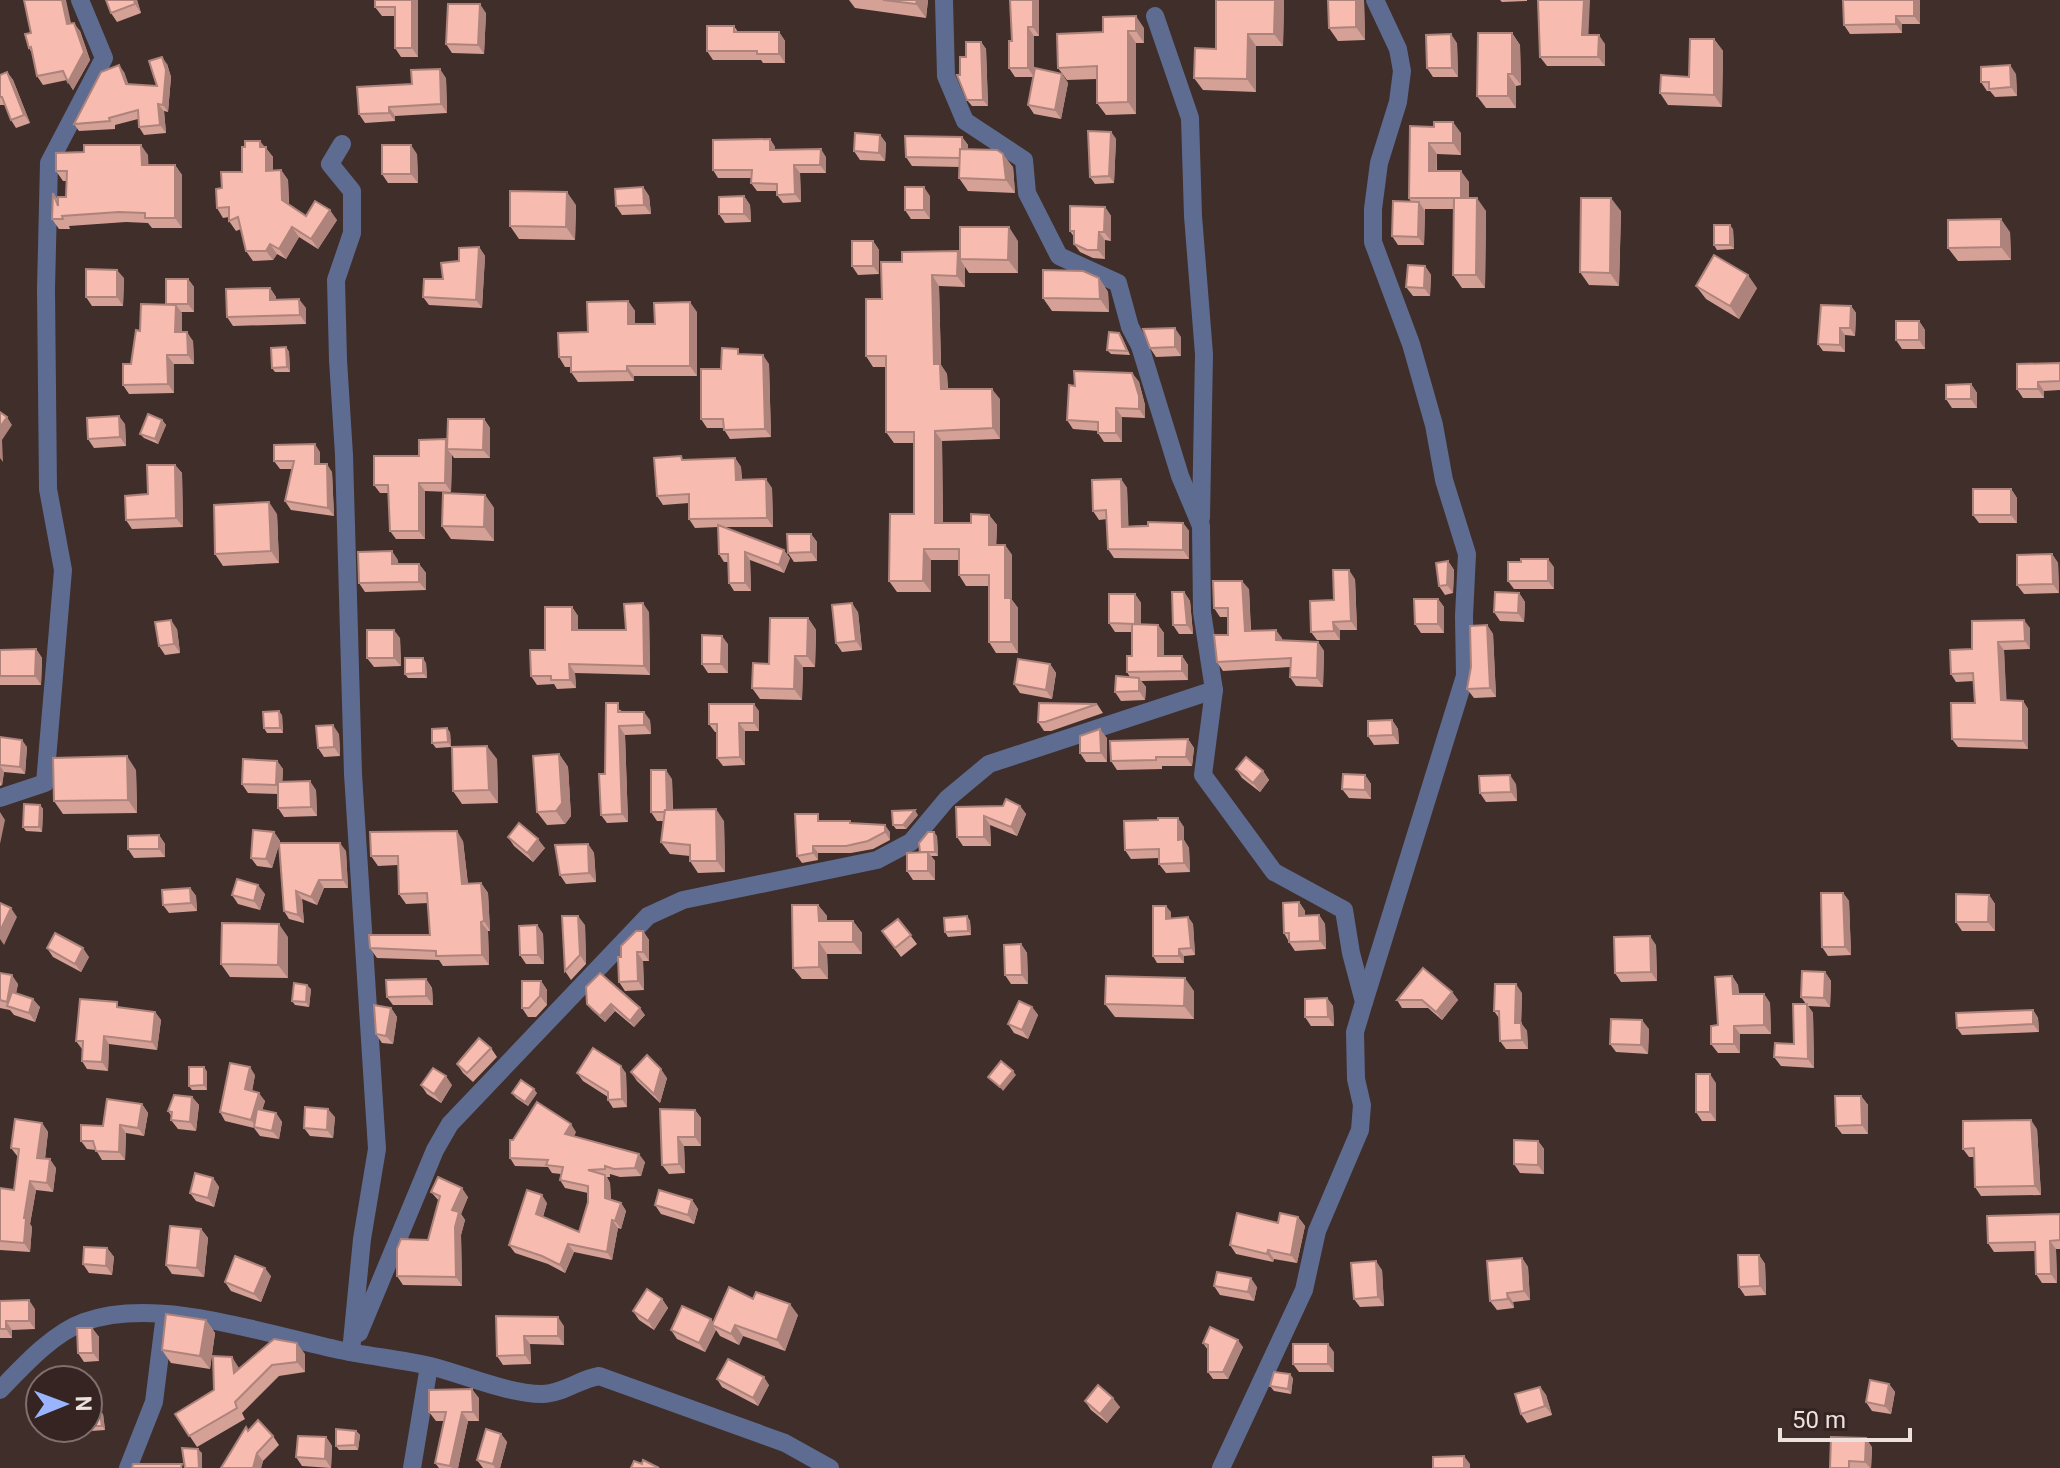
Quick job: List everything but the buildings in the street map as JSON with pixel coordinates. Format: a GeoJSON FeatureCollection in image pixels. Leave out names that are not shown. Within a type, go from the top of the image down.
{"type":"FeatureCollection","features":[{"type":"Feature","properties":{"kind":"street"},"geometry":{"type":"LineString","coordinates":[[0,798],[45,783],[63,570],[48,489],[46,289],[49,163],[104,58],[80,0]]}},
{"type":"Feature","properties":{"kind":"street"},"geometry":{"type":"LineString","coordinates":[[944,0],[946,76],[965,121],[1024,160],[1027,193],[1059,256],[1118,283],[1180,476],[1201,526]]}},
{"type":"Feature","properties":{"kind":"street"},"geometry":{"type":"LineString","coordinates":[[1221,1468],[1304,1290],[1317,1231],[1360,1130],[1362,1105],[1356,1079],[1355,1032],[1465,676],[1467,554],[1444,480],[1434,425],[1411,344],[1373,242],[1373,209],[1379,163],[1398,102],[1402,71],[1398,49],[1375,0]]}},
{"type":"Feature","properties":{"kind":"street"},"geometry":{"type":"LineString","coordinates":[[1155,16],[1190,118],[1193,216],[1204,354],[1202,612],[1214,690],[1203,775],[1274,872],[1344,910],[1364,1002]]}},
{"type":"Feature","properties":{"kind":"street"},"geometry":{"type":"LineString","coordinates":[[342,144],[330,164],[352,191],[352,233],[336,280],[338,360],[344,455],[348,676],[377,1149],[362,1239],[351,1352]]}},
{"type":"Feature","properties":{"kind":"street"},"geometry":{"type":"LineString","coordinates":[[351,1352],[435,1150],[450,1124],[648,916],[683,900],[877,860],[911,842],[947,799],[989,764],[1214,690]]}},
{"type":"Feature","properties":{"kind":"street"},"geometry":{"type":"LineString","coordinates":[[0,1390],[63,1333],[83,1322],[140,1312],[165,1314],[203,1319],[429,1366],[513,1389],[544,1394],[573,1386],[584,1378],[599,1376],[785,1443],[830,1468]]}},
{"type":"Feature","properties":{"kind":"street"},"geometry":{"type":"LineString","coordinates":[[128,1468],[154,1402],[165,1314]]}},
{"type":"Feature","properties":{"kind":"street"},"geometry":{"type":"LineString","coordinates":[[412,1468],[429,1366]]}}]}
